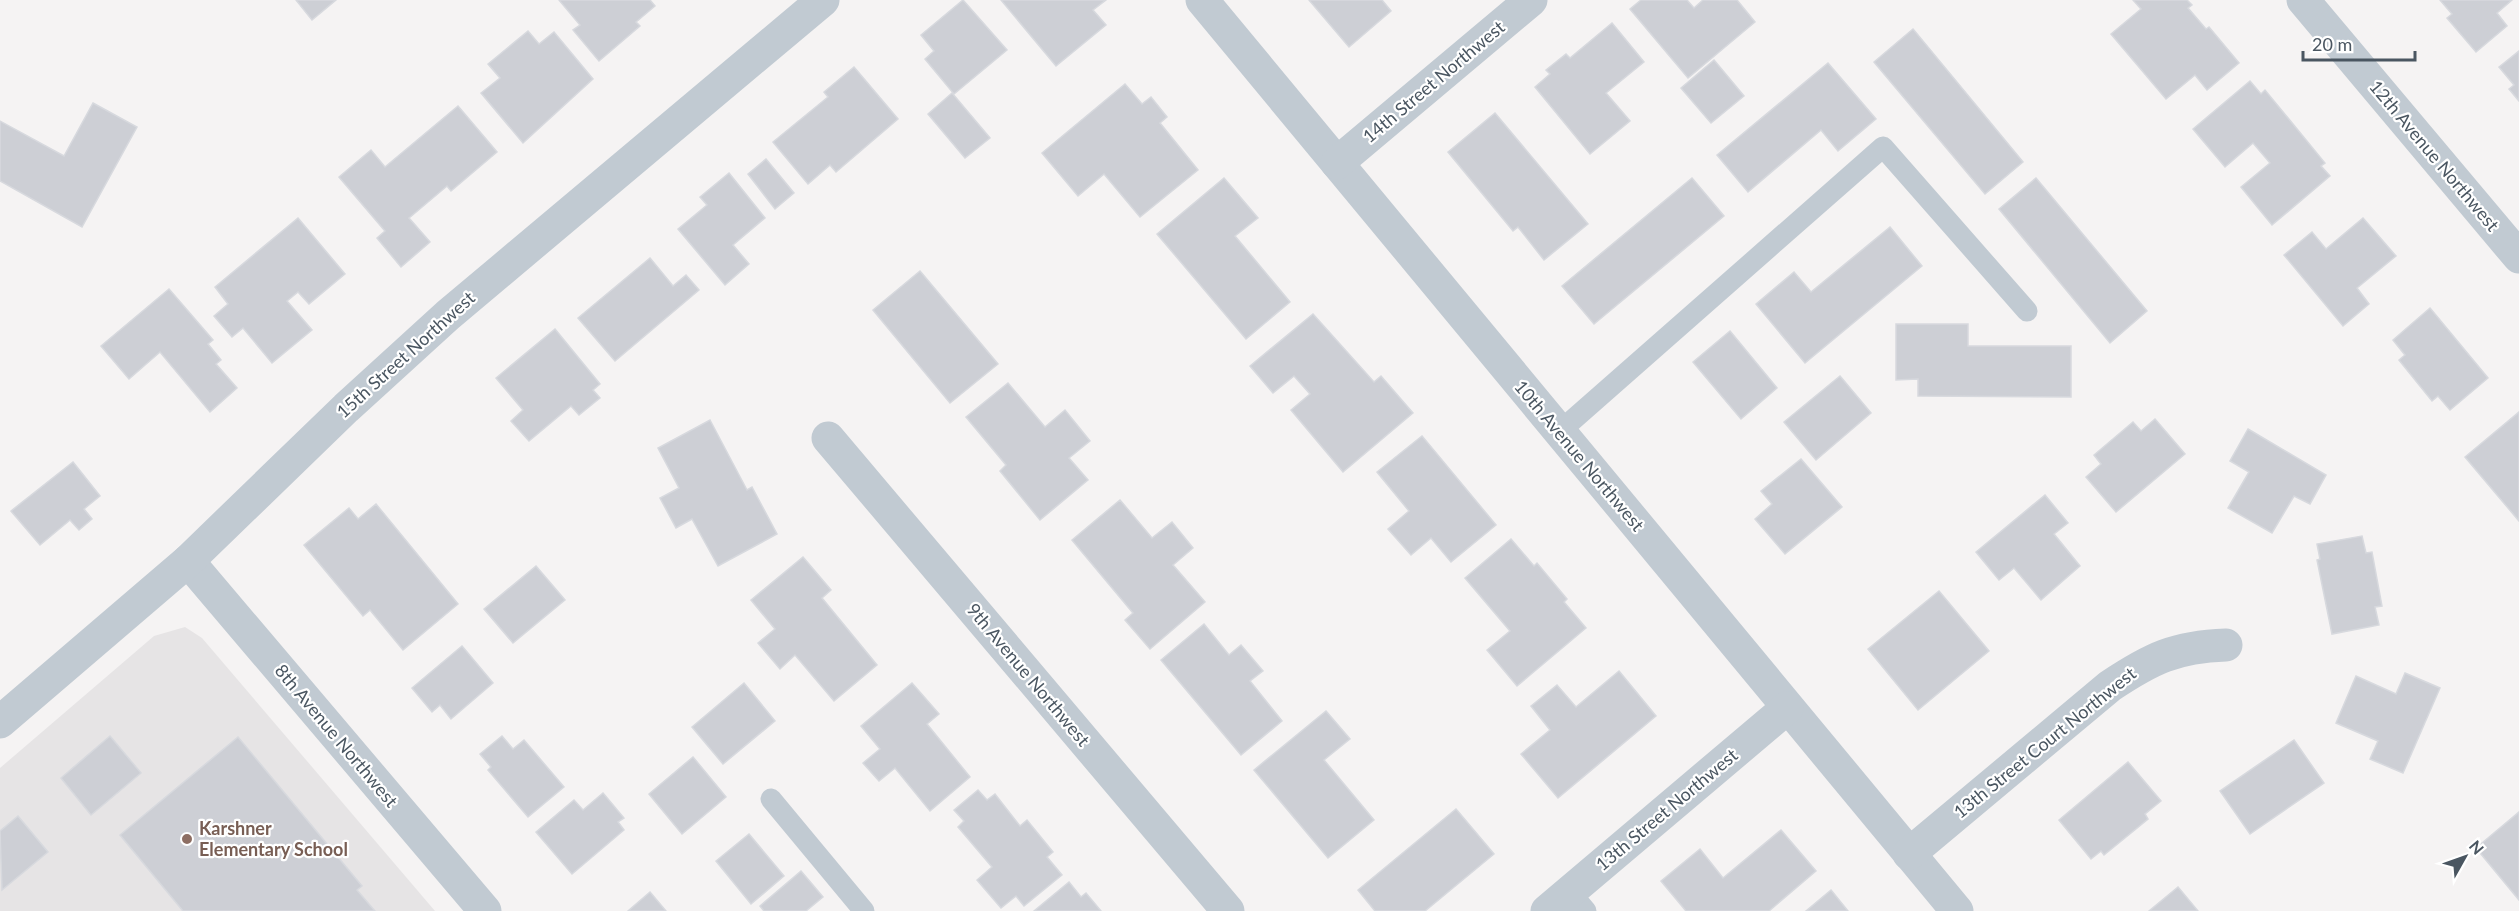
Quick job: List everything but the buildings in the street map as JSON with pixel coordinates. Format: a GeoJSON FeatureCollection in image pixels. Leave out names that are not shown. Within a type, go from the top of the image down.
{"type":"FeatureCollection","features":[{"type":"Feature","properties":{"kind":"street","name":"15th Street Northwest"},"geometry":{"type":"LineString","coordinates":[[0,722],[188,561],[346,408],[448,315],[823,0]]}},
{"type":"Feature","properties":{"kind":"street","name":"10th Avenue Northwest"},"geometry":{"type":"LineString","coordinates":[[1202,0],[1956,911]]}},
{"type":"Feature","properties":{"kind":"street","name":"14th Street Northwest"},"geometry":{"type":"LineString","coordinates":[[1337,163],[1531,0]]}},
{"type":"Feature","properties":{"kind":"street","name":"12th Avenue Northwest"},"geometry":{"type":"LineString","coordinates":[[2303,0],[2519,257]]}},
{"type":"Feature","properties":{"kind":"street","name":"9th Avenue Northwest"},"geometry":{"type":"LineString","coordinates":[[828,438],[1228,911]]}},
{"type":"Feature","properties":{"kind":"street","name":"8th Avenue Northwest"},"geometry":{"type":"LineString","coordinates":[[188,561],[485,911]]}},
{"type":"Feature","properties":{"kind":"street","name":"13th Street Court Northwest"},"geometry":{"type":"LineString","coordinates":[[1909,854],[2110,686],[2139,667],[2169,652],[2199,646],[2226,645]]}},
{"type":"Feature","properties":{"kind":"street","name":"13th Street Northwest"},"geometry":{"type":"LineString","coordinates":[[1568,904],[1787,708]]}},
{"type":"Feature","properties":{"kind":"lane"},"geometry":{"type":"LineString","coordinates":[[1559,432],[1883,147],[2027,311]]}},
{"type":"Feature","properties":{"kind":"lane"},"geometry":{"type":"LineString","coordinates":[[771,799],[864,911]]}},
{"type":"Feature","properties":{"kind":"shaded area","name":"Karshner Elementary School"},"geometry":{"type":"Polygon","coordinates":[[[185,627],[202,638],[435,911],[0,911],[0,768],[154,636],[185,627]]]}},
{"type":"Feature","properties":{"kind":"place","name":"Karshner Elementary School"},"geometry":{"type":"Point","coordinates":[187,839]}}]}
